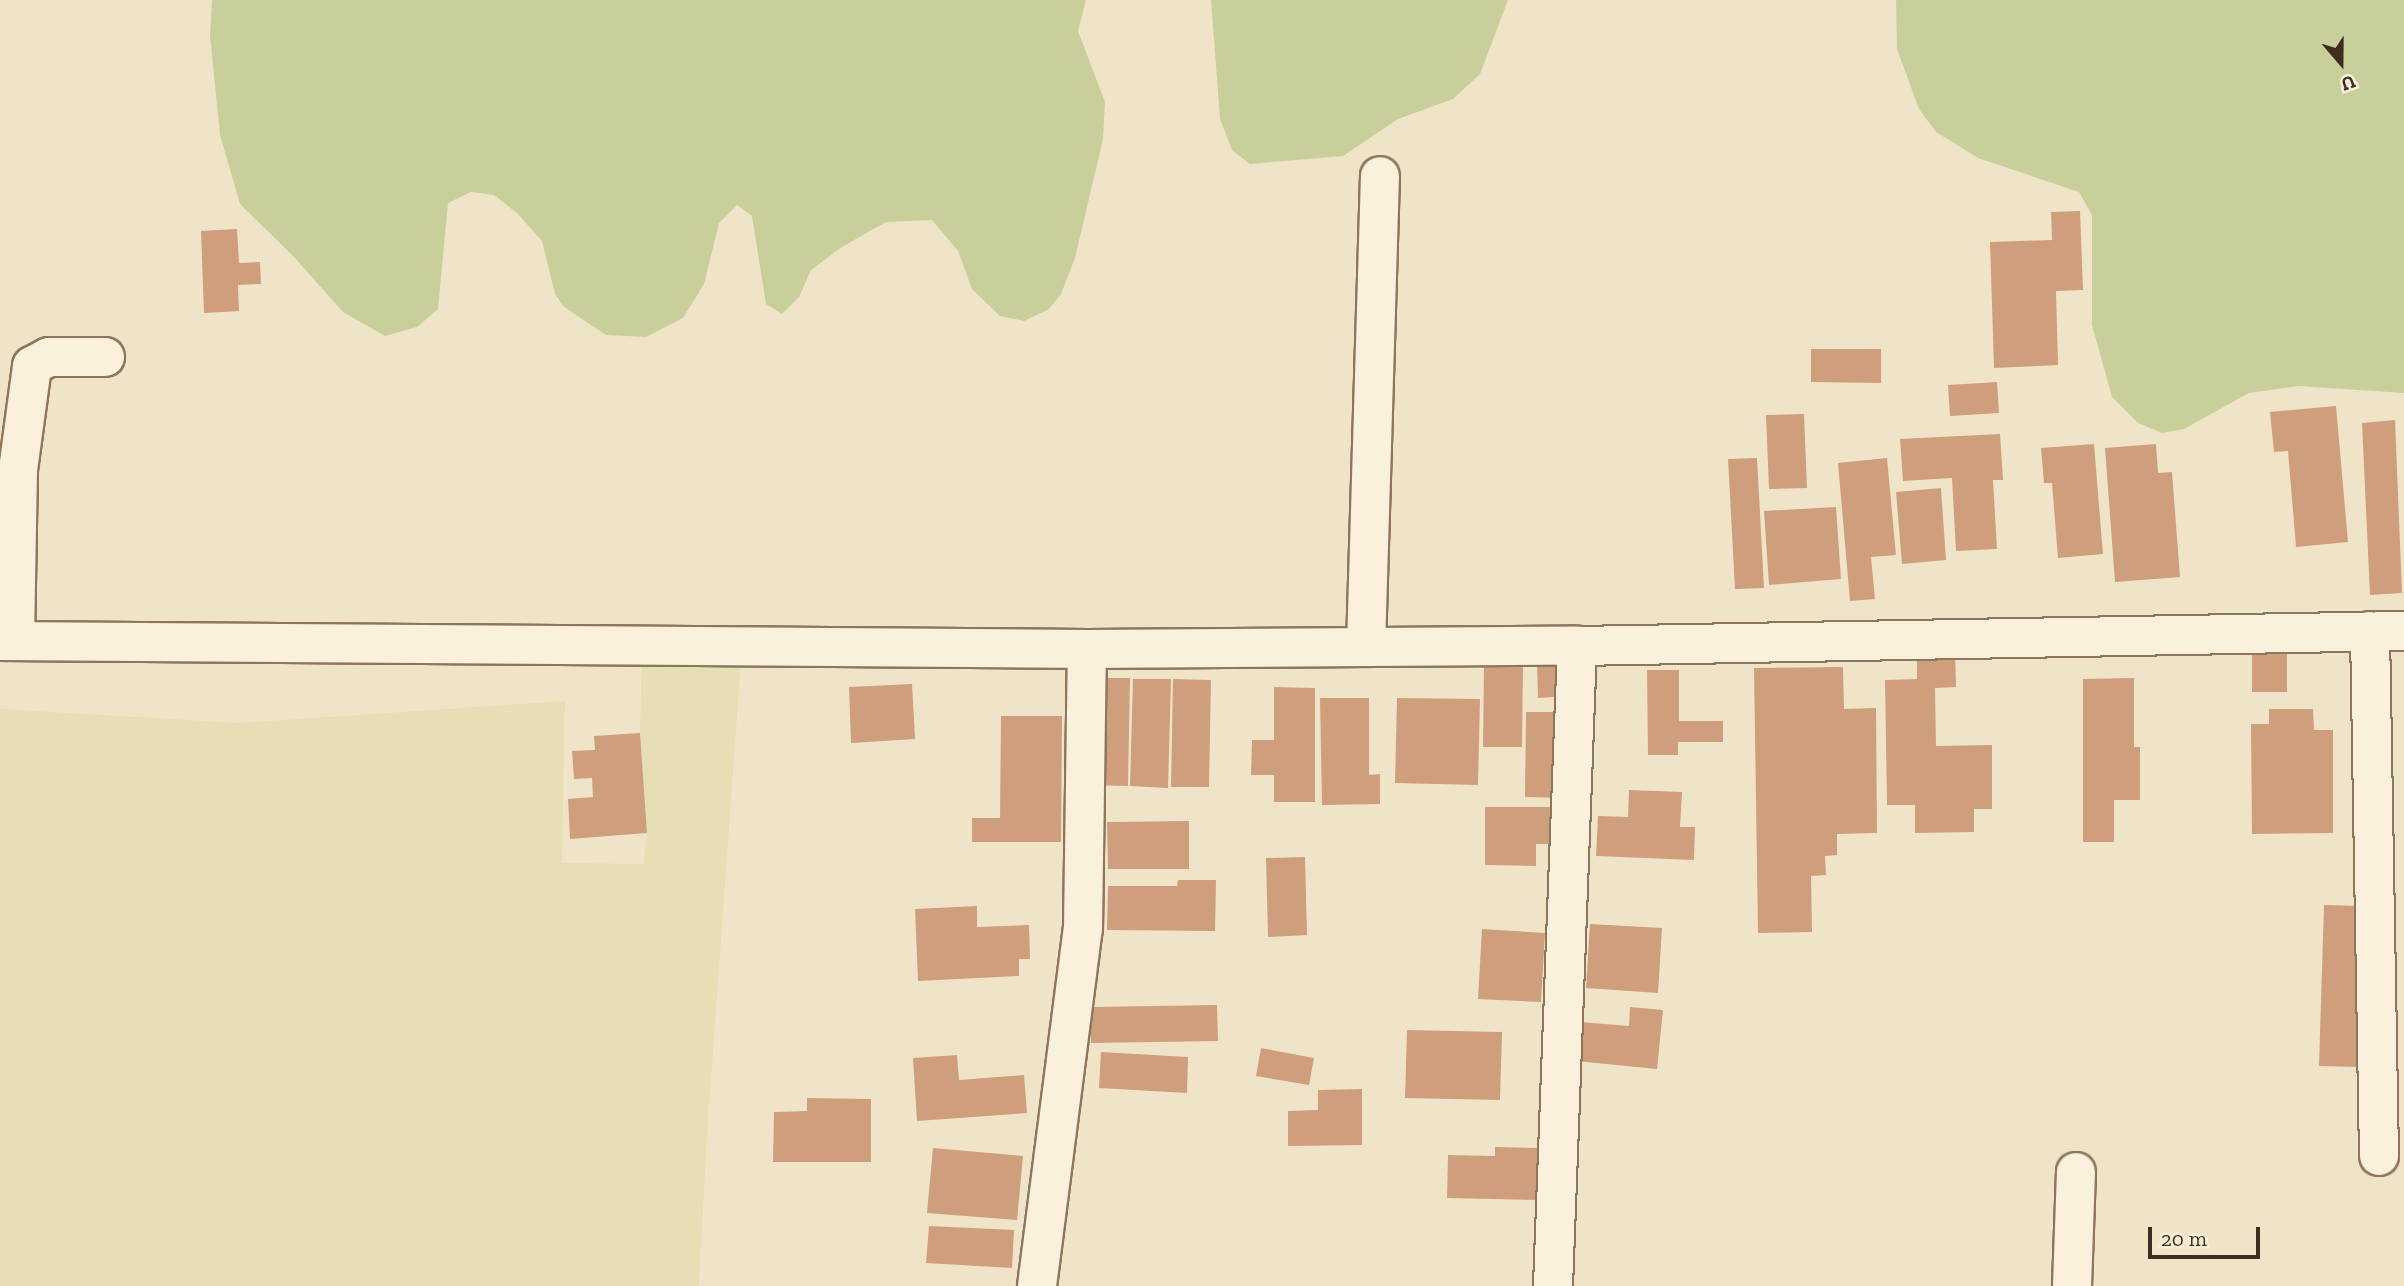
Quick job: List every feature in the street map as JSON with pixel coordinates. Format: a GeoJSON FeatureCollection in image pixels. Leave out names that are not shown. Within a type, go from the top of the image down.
{"type":"FeatureCollection","features":[{"type":"Feature","properties":{"kind":"street"},"geometry":{"type":"LineString","coordinates":[[1366,647],[1380,176]]}},
{"type":"Feature","properties":{"kind":"street"},"geometry":{"type":"LineString","coordinates":[[105,357],[49,357],[32,366],[18,470],[8,641],[1087,649],[1577,646],[2387,631],[2379,1156]]}},
{"type":"Feature","properties":{"kind":"street"},"geometry":{"type":"LineString","coordinates":[[1553,1286],[1577,646]]}},
{"type":"Feature","properties":{"kind":"street"},"geometry":{"type":"LineString","coordinates":[[1037,1286],[1083,929],[1087,649]]}},
{"type":"Feature","properties":{"kind":"street"},"geometry":{"type":"LineString","coordinates":[[2072,1286],[2076,1172]]}},
{"type":"Feature","properties":{"kind":"shaded area"},"geometry":{"type":"Polygon","coordinates":[[[642,646],[742,647],[707,1134],[699,1286],[0,1286],[0,709],[238,723],[565,701],[562,863],[643,864],[647,833],[640,733],[642,646]]]}},
{"type":"Feature","properties":{"kind":"green space"},"geometry":{"type":"Polygon","coordinates":[[[212,0],[1086,0],[1078,31],[1105,102],[1103,139],[1075,258],[1061,294],[1049,309],[1024,321],[1000,316],[972,289],[958,251],[932,220],[886,222],[842,247],[811,270],[799,297],[782,314],[766,304],[752,216],[737,205],[719,223],[704,284],[683,318],[646,337],[606,335],[564,307],[555,294],[542,241],[517,213],[494,195],[471,192],[448,203],[438,309],[417,327],[385,336],[343,312],[294,257],[240,204],[220,135],[210,36],[212,0]]]}},
{"type":"Feature","properties":{"kind":"green space"},"geometry":{"type":"Polygon","coordinates":[[[1211,0],[1508,0],[1480,74],[1453,99],[1398,119],[1343,156],[1250,164],[1232,150],[1220,119],[1211,0]]]}},
{"type":"Feature","properties":{"kind":"green space"},"geometry":{"type":"Polygon","coordinates":[[[1896,0],[2404,0],[2404,393],[2299,386],[2249,393],[2184,429],[2162,433],[2138,423],[2112,397],[2092,325],[2092,215],[2079,192],[1978,158],[1936,132],[1919,109],[1897,49],[1896,0]]]}},
{"type":"Feature","properties":{"kind":"building"},"geometry":{"type":"Polygon","coordinates":[[[2080,211],[2083,290],[2056,291],[2058,365],[1994,368],[1990,242],[2052,240],[2051,212],[2080,211]]]}},
{"type":"Feature","properties":{"kind":"building"},"geometry":{"type":"Polygon","coordinates":[[[237,229],[239,263],[260,262],[261,284],[238,285],[239,311],[204,313],[201,231],[237,229]]]}},
{"type":"Feature","properties":{"kind":"building"},"geometry":{"type":"Polygon","coordinates":[[[1811,349],[1881,349],[1881,383],[1811,382],[1811,349]]]}},
{"type":"Feature","properties":{"kind":"building"},"geometry":{"type":"Polygon","coordinates":[[[1997,382],[1999,413],[1950,416],[1948,385],[1997,382]]]}},
{"type":"Feature","properties":{"kind":"building"},"geometry":{"type":"Polygon","coordinates":[[[2336,406],[2348,542],[2296,547],[2288,451],[2274,452],[2270,412],[2336,406]]]}},
{"type":"Feature","properties":{"kind":"building"},"geometry":{"type":"Polygon","coordinates":[[[1804,414],[1807,488],[1769,489],[1766,415],[1804,414]]]}},
{"type":"Feature","properties":{"kind":"building"},"geometry":{"type":"Polygon","coordinates":[[[2395,420],[2402,593],[2370,595],[2362,423],[2395,420]]]}},
{"type":"Feature","properties":{"kind":"building"},"geometry":{"type":"Polygon","coordinates":[[[2000,434],[2003,480],[1993,480],[1997,549],[1956,551],[1952,478],[1903,481],[1900,439],[2000,434]]]}},
{"type":"Feature","properties":{"kind":"building"},"geometry":{"type":"Polygon","coordinates":[[[2094,444],[2103,554],[2058,558],[2052,483],[2044,483],[2041,448],[2094,444]]]}},
{"type":"Feature","properties":{"kind":"building"},"geometry":{"type":"Polygon","coordinates":[[[2156,444],[2158,473],[2172,472],[2180,577],[2115,582],[2105,448],[2156,444]]]}},
{"type":"Feature","properties":{"kind":"building"},"geometry":{"type":"Polygon","coordinates":[[[1757,458],[1764,588],[1735,589],[1728,459],[1757,458]]]}},
{"type":"Feature","properties":{"kind":"building"},"geometry":{"type":"Polygon","coordinates":[[[1887,458],[1896,555],[1871,557],[1875,599],[1850,601],[1838,463],[1887,458]]]}},
{"type":"Feature","properties":{"kind":"building"},"geometry":{"type":"Polygon","coordinates":[[[1941,488],[1946,560],[1902,564],[1896,492],[1941,488]]]}},
{"type":"Feature","properties":{"kind":"building"},"geometry":{"type":"Polygon","coordinates":[[[1836,507],[1841,579],[1769,585],[1764,511],[1836,507]]]}},
{"type":"Feature","properties":{"kind":"building"},"geometry":{"type":"Polygon","coordinates":[[[2252,650],[2287,650],[2287,692],[2252,692],[2252,650]]]}},
{"type":"Feature","properties":{"kind":"building"},"geometry":{"type":"Polygon","coordinates":[[[1955,652],[1956,687],[1935,688],[1936,746],[1992,745],[1992,809],[1974,809],[1974,832],[1915,833],[1915,805],[1887,805],[1885,680],[1917,679],[1917,653],[1955,652]]]}},
{"type":"Feature","properties":{"kind":"building"},"geometry":{"type":"Polygon","coordinates":[[[1565,659],[1566,696],[1538,698],[1537,660],[1565,659]]]}},
{"type":"Feature","properties":{"kind":"building"},"geometry":{"type":"Polygon","coordinates":[[[1484,662],[1523,662],[1522,747],[1483,747],[1484,662]]]}},
{"type":"Feature","properties":{"kind":"building"},"geometry":{"type":"Polygon","coordinates":[[[1843,667],[1844,709],[1876,708],[1877,833],[1837,834],[1837,855],[1825,856],[1826,875],[1811,876],[1812,932],[1758,933],[1754,668],[1843,667]]]}},
{"type":"Feature","properties":{"kind":"building"},"geometry":{"type":"Polygon","coordinates":[[[1647,670],[1679,670],[1679,721],[1723,721],[1723,742],[1678,742],[1678,755],[1648,755],[1647,670]]]}},
{"type":"Feature","properties":{"kind":"building"},"geometry":{"type":"Polygon","coordinates":[[[1092,678],[1130,678],[1128,786],[1090,785],[1092,678]]]}},
{"type":"Feature","properties":{"kind":"building"},"geometry":{"type":"Polygon","coordinates":[[[2134,678],[2134,747],[2140,747],[2140,800],[2114,800],[2114,842],[2083,842],[2083,679],[2134,678]]]}},
{"type":"Feature","properties":{"kind":"building"},"geometry":{"type":"Polygon","coordinates":[[[1133,679],[1171,679],[1168,788],[1130,786],[1133,679]]]}},
{"type":"Feature","properties":{"kind":"building"},"geometry":{"type":"Polygon","coordinates":[[[1173,679],[1211,680],[1209,787],[1171,787],[1173,679]]]}},
{"type":"Feature","properties":{"kind":"building"},"geometry":{"type":"Polygon","coordinates":[[[912,684],[915,739],[851,743],[849,687],[912,684]]]}},
{"type":"Feature","properties":{"kind":"building"},"geometry":{"type":"Polygon","coordinates":[[[1274,687],[1315,688],[1315,802],[1274,802],[1274,775],[1251,775],[1252,740],[1274,740],[1274,687]]]}},
{"type":"Feature","properties":{"kind":"building"},"geometry":{"type":"Polygon","coordinates":[[[1320,698],[1369,698],[1369,775],[1380,774],[1380,804],[1322,805],[1320,698]]]}},
{"type":"Feature","properties":{"kind":"building"},"geometry":{"type":"Polygon","coordinates":[[[1397,698],[1480,699],[1478,785],[1395,783],[1397,698]]]}},
{"type":"Feature","properties":{"kind":"building"},"geometry":{"type":"Polygon","coordinates":[[[2269,709],[2313,709],[2314,730],[2333,730],[2333,833],[2252,834],[2251,724],[2269,724],[2269,709]]]}},
{"type":"Feature","properties":{"kind":"building"},"geometry":{"type":"Polygon","coordinates":[[[1526,712],[1565,712],[1564,798],[1525,797],[1526,712]]]}},
{"type":"Feature","properties":{"kind":"building"},"geometry":{"type":"Polygon","coordinates":[[[1001,716],[1062,716],[1061,842],[972,842],[972,818],[1000,818],[1001,716]]]}},
{"type":"Feature","properties":{"kind":"building"},"geometry":{"type":"Polygon","coordinates":[[[640,733],[647,833],[570,839],[568,799],[593,797],[592,778],[574,779],[572,751],[595,750],[594,736],[640,733]]]}},
{"type":"Feature","properties":{"kind":"building"},"geometry":{"type":"Polygon","coordinates":[[[1629,790],[1682,792],[1680,827],[1695,827],[1694,860],[1596,856],[1598,816],[1628,817],[1629,790]]]}},
{"type":"Feature","properties":{"kind":"building"},"geometry":{"type":"Polygon","coordinates":[[[1485,807],[1563,807],[1563,844],[1536,844],[1536,866],[1485,865],[1485,807]]]}},
{"type":"Feature","properties":{"kind":"building"},"geometry":{"type":"Polygon","coordinates":[[[1189,821],[1189,869],[1108,869],[1107,822],[1189,821]]]}},
{"type":"Feature","properties":{"kind":"building"},"geometry":{"type":"Polygon","coordinates":[[[1305,857],[1307,935],[1268,937],[1266,858],[1305,857]]]}},
{"type":"Feature","properties":{"kind":"building"},"geometry":{"type":"Polygon","coordinates":[[[1178,880],[1216,880],[1215,931],[1107,930],[1108,886],[1177,886],[1178,880]]]}},
{"type":"Feature","properties":{"kind":"building"},"geometry":{"type":"Polygon","coordinates":[[[2324,905],[2364,906],[2360,1067],[2319,1066],[2324,905]]]}},
{"type":"Feature","properties":{"kind":"building"},"geometry":{"type":"Polygon","coordinates":[[[977,906],[977,927],[1029,925],[1030,959],[1019,959],[1019,976],[918,981],[915,909],[977,906]]]}},
{"type":"Feature","properties":{"kind":"building"},"geometry":{"type":"Polygon","coordinates":[[[1590,924],[1662,928],[1658,993],[1586,988],[1590,924]]]}},
{"type":"Feature","properties":{"kind":"building"},"geometry":{"type":"Polygon","coordinates":[[[1482,929],[1545,933],[1541,1002],[1478,999],[1482,929]]]}},
{"type":"Feature","properties":{"kind":"building"},"geometry":{"type":"Polygon","coordinates":[[[1217,1005],[1218,1041],[1091,1043],[1091,1007],[1217,1005]]]}},
{"type":"Feature","properties":{"kind":"building"},"geometry":{"type":"Polygon","coordinates":[[[1630,1007],[1663,1010],[1657,1069],[1576,1061],[1580,1022],[1629,1026],[1630,1007]]]}},
{"type":"Feature","properties":{"kind":"building"},"geometry":{"type":"Polygon","coordinates":[[[1407,1030],[1502,1032],[1500,1100],[1405,1098],[1407,1030]]]}},
{"type":"Feature","properties":{"kind":"building"},"geometry":{"type":"Polygon","coordinates":[[[1261,1048],[1314,1058],[1309,1085],[1256,1076],[1261,1048]]]}},
{"type":"Feature","properties":{"kind":"building"},"geometry":{"type":"Polygon","coordinates":[[[1101,1052],[1188,1057],[1187,1093],[1099,1088],[1101,1052]]]}},
{"type":"Feature","properties":{"kind":"building"},"geometry":{"type":"Polygon","coordinates":[[[957,1055],[959,1080],[1024,1075],[1027,1113],[917,1121],[913,1058],[957,1055]]]}},
{"type":"Feature","properties":{"kind":"building"},"geometry":{"type":"Polygon","coordinates":[[[1362,1089],[1362,1145],[1288,1146],[1288,1111],[1318,1110],[1318,1090],[1362,1089]]]}},
{"type":"Feature","properties":{"kind":"building"},"geometry":{"type":"Polygon","coordinates":[[[807,1098],[871,1099],[871,1162],[773,1162],[774,1112],[807,1111],[807,1098]]]}},
{"type":"Feature","properties":{"kind":"building"},"geometry":{"type":"Polygon","coordinates":[[[1495,1147],[1539,1148],[1538,1200],[1447,1198],[1448,1155],[1495,1156],[1495,1147]]]}},
{"type":"Feature","properties":{"kind":"building"},"geometry":{"type":"Polygon","coordinates":[[[933,1148],[1023,1156],[1017,1220],[927,1213],[933,1148]]]}},
{"type":"Feature","properties":{"kind":"building"},"geometry":{"type":"Polygon","coordinates":[[[929,1226],[1014,1230],[1012,1268],[926,1263],[929,1226]]]}}]}
